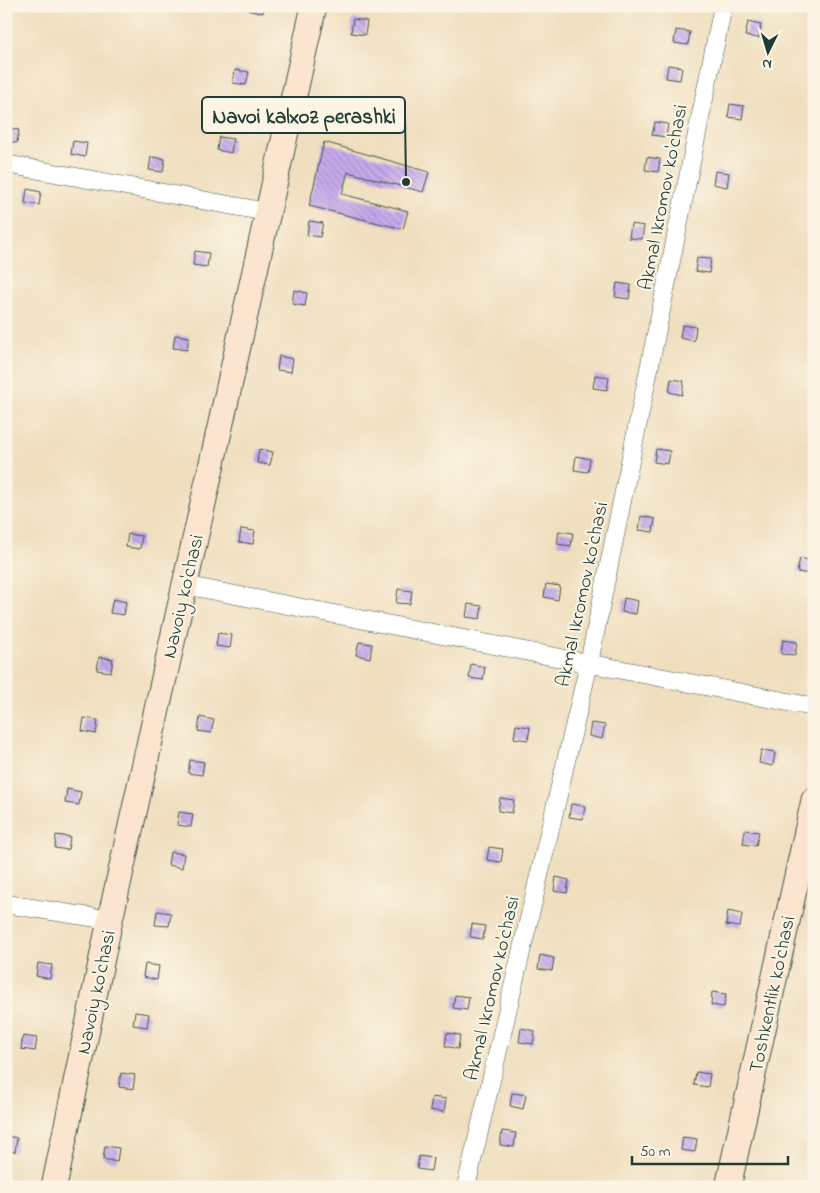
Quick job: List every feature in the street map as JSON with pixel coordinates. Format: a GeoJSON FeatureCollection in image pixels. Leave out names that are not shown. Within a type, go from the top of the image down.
{"type":"FeatureCollection","features":[{"type":"Feature","properties":{"kind":"street","name":"Navoiy ko'chasi"},"geometry":{"type":"LineString","coordinates":[[54,1187],[110,920],[314,6]]}},
{"type":"Feature","properties":{"kind":"street","name":"Akmal Ikromov ko'chasi"},"geometry":{"type":"LineString","coordinates":[[466,1187],[589,663],[723,6]]}},
{"type":"Feature","properties":{"kind":"street"},"geometry":{"type":"LineString","coordinates":[[6,164],[267,212]]}},
{"type":"Feature","properties":{"kind":"street"},"geometry":{"type":"LineString","coordinates":[[184,585],[814,707]]}},
{"type":"Feature","properties":{"kind":"street","name":"Toshkentlik ko'chasi"},"geometry":{"type":"LineString","coordinates":[[728,1187],[814,800]]}},
{"type":"Feature","properties":{"kind":"street"},"geometry":{"type":"LineString","coordinates":[[6,904],[110,920]]}},
{"type":"Feature","properties":{"kind":"building"},"geometry":{"type":"Polygon","coordinates":[[[250,6],[264,6],[263,13],[250,11],[250,6]]]}},
{"type":"Feature","properties":{"kind":"building"},"geometry":{"type":"Polygon","coordinates":[[[353,19],[367,21],[365,35],[351,33],[353,19]]]}},
{"type":"Feature","properties":{"kind":"building"},"geometry":{"type":"Polygon","coordinates":[[[748,22],[761,25],[759,38],[745,36],[748,22]]]}},
{"type":"Feature","properties":{"kind":"building"},"geometry":{"type":"Polygon","coordinates":[[[676,30],[690,32],[688,45],[674,43],[676,30]]]}},
{"type":"Feature","properties":{"kind":"building"},"geometry":{"type":"Polygon","coordinates":[[[668,65],[682,67],[680,80],[666,78],[668,65]]]}},
{"type":"Feature","properties":{"kind":"building"},"geometry":{"type":"Polygon","coordinates":[[[235,70],[249,72],[246,85],[233,83],[235,70]]]}},
{"type":"Feature","properties":{"kind":"building"},"geometry":{"type":"Polygon","coordinates":[[[730,104],[744,106],[742,119],[728,117],[730,104]]]}},
{"type":"Feature","properties":{"kind":"building"},"geometry":{"type":"Polygon","coordinates":[[[655,122],[668,124],[666,137],[652,135],[655,122]]]}},
{"type":"Feature","properties":{"kind":"building"},"geometry":{"type":"Polygon","coordinates":[[[6,128],[19,130],[17,143],[6,141],[6,128]]]}},
{"type":"Feature","properties":{"kind":"building"},"geometry":{"type":"Polygon","coordinates":[[[219,137],[233,139],[231,153],[217,150],[219,137]]]}},
{"type":"Feature","properties":{"kind":"building"},"geometry":{"type":"Polygon","coordinates":[[[73,141],[87,143],[85,157],[71,154],[73,141]]]}},
{"type":"Feature","properties":{"kind":"building"},"geometry":{"type":"Polygon","coordinates":[[[324,142],[429,172],[423,192],[348,172],[342,194],[408,211],[403,229],[309,206],[324,142]]]}},
{"type":"Feature","properties":{"kind":"building"},"geometry":{"type":"Polygon","coordinates":[[[151,157],[165,159],[163,172],[149,170],[151,157]]]}},
{"type":"Feature","properties":{"kind":"building"},"geometry":{"type":"Polygon","coordinates":[[[647,157],[660,159],[658,172],[645,170],[647,157]]]}},
{"type":"Feature","properties":{"kind":"building"},"geometry":{"type":"Polygon","coordinates":[[[715,171],[729,173],[727,187],[713,184],[715,171]]]}},
{"type":"Feature","properties":{"kind":"building"},"geometry":{"type":"Polygon","coordinates":[[[27,189],[41,192],[39,205],[25,203],[27,189]]]}},
{"type":"Feature","properties":{"kind":"building"},"geometry":{"type":"Polygon","coordinates":[[[309,221],[323,223],[320,237],[307,235],[309,221]]]}},
{"type":"Feature","properties":{"kind":"building"},"geometry":{"type":"Polygon","coordinates":[[[631,224],[644,226],[642,239],[629,238],[631,224]]]}},
{"type":"Feature","properties":{"kind":"building"},"geometry":{"type":"Polygon","coordinates":[[[195,251],[209,253],[207,267],[193,265],[195,251]]]}},
{"type":"Feature","properties":{"kind":"building"},"geometry":{"type":"Polygon","coordinates":[[[697,258],[711,259],[709,273],[695,271],[697,258]]]}},
{"type":"Feature","properties":{"kind":"building"},"geometry":{"type":"Polygon","coordinates":[[[617,283],[631,285],[629,299],[615,297],[617,283]]]}},
{"type":"Feature","properties":{"kind":"building"},"geometry":{"type":"Polygon","coordinates":[[[294,290],[307,293],[305,306],[292,304],[294,290]]]}},
{"type":"Feature","properties":{"kind":"building"},"geometry":{"type":"Polygon","coordinates":[[[682,325],[696,327],[694,341],[680,338],[682,325]]]}},
{"type":"Feature","properties":{"kind":"building"},"geometry":{"type":"Polygon","coordinates":[[[175,335],[189,337],[187,350],[173,348],[175,335]]]}},
{"type":"Feature","properties":{"kind":"building"},"geometry":{"type":"Polygon","coordinates":[[[279,356],[293,359],[291,372],[277,370],[279,356]]]}},
{"type":"Feature","properties":{"kind":"building"},"geometry":{"type":"Polygon","coordinates":[[[595,375],[609,377],[607,390],[593,388],[595,375]]]}},
{"type":"Feature","properties":{"kind":"building"},"geometry":{"type":"Polygon","coordinates":[[[671,379],[684,381],[682,395],[669,392],[671,379]]]}},
{"type":"Feature","properties":{"kind":"building"},"geometry":{"type":"Polygon","coordinates":[[[259,449],[273,452],[270,465],[257,463],[259,449]]]}},
{"type":"Feature","properties":{"kind":"building"},"geometry":{"type":"Polygon","coordinates":[[[656,449],[670,451],[668,464],[654,462],[656,449]]]}},
{"type":"Feature","properties":{"kind":"building"},"geometry":{"type":"Polygon","coordinates":[[[576,456],[590,459],[588,472],[574,470],[576,456]]]}},
{"type":"Feature","properties":{"kind":"building"},"geometry":{"type":"Polygon","coordinates":[[[641,516],[655,519],[653,532],[639,530],[641,516]]]}},
{"type":"Feature","properties":{"kind":"building"},"geometry":{"type":"Polygon","coordinates":[[[241,529],[255,531],[253,544],[239,542],[241,529]]]}},
{"type":"Feature","properties":{"kind":"building"},"geometry":{"type":"Polygon","coordinates":[[[559,531],[573,533],[571,546],[557,544],[559,531]]]}},
{"type":"Feature","properties":{"kind":"building"},"geometry":{"type":"Polygon","coordinates":[[[128,534],[142,536],[140,549],[126,547],[128,534]]]}},
{"type":"Feature","properties":{"kind":"building"},"geometry":{"type":"Polygon","coordinates":[[[800,558],[813,561],[811,574],[797,572],[800,558]]]}},
{"type":"Feature","properties":{"kind":"building"},"geometry":{"type":"Polygon","coordinates":[[[546,584],[560,586],[558,600],[544,597],[546,584]]]}},
{"type":"Feature","properties":{"kind":"building"},"geometry":{"type":"Polygon","coordinates":[[[398,589],[412,591],[410,604],[396,603],[398,589]]]}},
{"type":"Feature","properties":{"kind":"building"},"geometry":{"type":"Polygon","coordinates":[[[624,598],[638,601],[636,614],[622,612],[624,598]]]}},
{"type":"Feature","properties":{"kind":"building"},"geometry":{"type":"Polygon","coordinates":[[[113,599],[126,602],[124,615],[110,613],[113,599]]]}},
{"type":"Feature","properties":{"kind":"building"},"geometry":{"type":"Polygon","coordinates":[[[468,604],[482,606],[480,619],[466,617],[468,604]]]}},
{"type":"Feature","properties":{"kind":"building"},"geometry":{"type":"Polygon","coordinates":[[[218,633],[232,635],[230,648],[216,646],[218,633]]]}},
{"type":"Feature","properties":{"kind":"building"},"geometry":{"type":"Polygon","coordinates":[[[783,640],[797,642],[795,655],[781,654],[783,640]]]}},
{"type":"Feature","properties":{"kind":"building"},"geometry":{"type":"Polygon","coordinates":[[[359,642],[372,644],[370,658],[356,655],[359,642]]]}},
{"type":"Feature","properties":{"kind":"building"},"geometry":{"type":"Polygon","coordinates":[[[99,657],[113,659],[111,672],[97,670],[99,657]]]}},
{"type":"Feature","properties":{"kind":"building"},"geometry":{"type":"Polygon","coordinates":[[[471,664],[485,667],[483,680],[469,678],[471,664]]]}},
{"type":"Feature","properties":{"kind":"building"},"geometry":{"type":"Polygon","coordinates":[[[200,717],[214,720],[211,733],[198,731],[200,717]]]}},
{"type":"Feature","properties":{"kind":"building"},"geometry":{"type":"Polygon","coordinates":[[[84,718],[98,720],[96,734],[82,731],[84,718]]]}},
{"type":"Feature","properties":{"kind":"building"},"geometry":{"type":"Polygon","coordinates":[[[591,723],[605,725],[602,739],[589,736],[591,723]]]}},
{"type":"Feature","properties":{"kind":"building"},"geometry":{"type":"Polygon","coordinates":[[[516,725],[530,727],[528,740],[514,738],[516,725]]]}},
{"type":"Feature","properties":{"kind":"building"},"geometry":{"type":"Polygon","coordinates":[[[761,750],[775,752],[773,766],[759,763],[761,750]]]}},
{"type":"Feature","properties":{"kind":"building"},"geometry":{"type":"Polygon","coordinates":[[[190,760],[204,762],[202,775],[188,773],[190,760]]]}},
{"type":"Feature","properties":{"kind":"building"},"geometry":{"type":"Polygon","coordinates":[[[67,789],[81,792],[79,805],[65,803],[67,789]]]}},
{"type":"Feature","properties":{"kind":"building"},"geometry":{"type":"Polygon","coordinates":[[[500,798],[514,800],[512,813],[498,811],[500,798]]]}},
{"type":"Feature","properties":{"kind":"building"},"geometry":{"type":"Polygon","coordinates":[[[571,804],[585,806],[583,819],[569,817],[571,804]]]}},
{"type":"Feature","properties":{"kind":"building"},"geometry":{"type":"Polygon","coordinates":[[[179,812],[193,814],[191,827],[177,825],[179,812]]]}},
{"type":"Feature","properties":{"kind":"building"},"geometry":{"type":"Polygon","coordinates":[[[745,830],[759,832],[756,846],[743,844],[745,830]]]}},
{"type":"Feature","properties":{"kind":"building"},"geometry":{"type":"Polygon","coordinates":[[[56,835],[70,837],[68,850],[55,848],[56,835]]]}},
{"type":"Feature","properties":{"kind":"building"},"geometry":{"type":"Polygon","coordinates":[[[489,847],[503,849],[501,862],[487,860],[489,847]]]}},
{"type":"Feature","properties":{"kind":"building"},"geometry":{"type":"Polygon","coordinates":[[[170,852],[184,854],[182,868],[168,865],[170,852]]]}},
{"type":"Feature","properties":{"kind":"building"},"geometry":{"type":"Polygon","coordinates":[[[556,877],[569,880],[567,893],[554,891],[556,877]]]}},
{"type":"Feature","properties":{"kind":"building"},"geometry":{"type":"Polygon","coordinates":[[[157,911],[171,913],[169,926],[155,925],[157,911]]]}},
{"type":"Feature","properties":{"kind":"building"},"geometry":{"type":"Polygon","coordinates":[[[728,911],[742,914],[740,927],[726,925],[728,911]]]}},
{"type":"Feature","properties":{"kind":"building"},"geometry":{"type":"Polygon","coordinates":[[[472,924],[485,926],[483,939],[470,937],[472,924]]]}},
{"type":"Feature","properties":{"kind":"building"},"geometry":{"type":"Polygon","coordinates":[[[540,955],[554,958],[552,971],[538,969],[540,955]]]}},
{"type":"Feature","properties":{"kind":"building"},"geometry":{"type":"Polygon","coordinates":[[[38,963],[52,965],[50,979],[36,976],[38,963]]]}},
{"type":"Feature","properties":{"kind":"building"},"geometry":{"type":"Polygon","coordinates":[[[145,964],[159,966],[157,980],[143,977],[145,964]]]}},
{"type":"Feature","properties":{"kind":"building"},"geometry":{"type":"Polygon","coordinates":[[[712,992],[726,994],[724,1007],[711,1005],[712,992]]]}},
{"type":"Feature","properties":{"kind":"building"},"geometry":{"type":"Polygon","coordinates":[[[455,995],[469,997],[467,1010],[453,1008],[455,995]]]}},
{"type":"Feature","properties":{"kind":"building"},"geometry":{"type":"Polygon","coordinates":[[[135,1012],[149,1014],[147,1027],[133,1025],[135,1012]]]}},
{"type":"Feature","properties":{"kind":"building"},"geometry":{"type":"Polygon","coordinates":[[[521,1028],[535,1031],[533,1044],[519,1042],[521,1028]]]}},
{"type":"Feature","properties":{"kind":"building"},"geometry":{"type":"Polygon","coordinates":[[[447,1033],[460,1035],[458,1049],[445,1046],[447,1033]]]}},
{"type":"Feature","properties":{"kind":"building"},"geometry":{"type":"Polygon","coordinates":[[[23,1036],[37,1038],[35,1051],[21,1049],[23,1036]]]}},
{"type":"Feature","properties":{"kind":"building"},"geometry":{"type":"Polygon","coordinates":[[[696,1072],[710,1074],[708,1087],[694,1085],[696,1072]]]}},
{"type":"Feature","properties":{"kind":"building"},"geometry":{"type":"Polygon","coordinates":[[[121,1073],[135,1075],[133,1089],[119,1087],[121,1073]]]}},
{"type":"Feature","properties":{"kind":"building"},"geometry":{"type":"Polygon","coordinates":[[[512,1093],[526,1095],[523,1109],[510,1106],[512,1093]]]}},
{"type":"Feature","properties":{"kind":"building"},"geometry":{"type":"Polygon","coordinates":[[[432,1097],[446,1099],[444,1112],[430,1110],[432,1097]]]}},
{"type":"Feature","properties":{"kind":"building"},"geometry":{"type":"Polygon","coordinates":[[[502,1131],[516,1133],[514,1147],[500,1145],[502,1131]]]}},
{"type":"Feature","properties":{"kind":"building"},"geometry":{"type":"Polygon","coordinates":[[[6,1136],[17,1138],[15,1152],[6,1150],[6,1136]]]}},
{"type":"Feature","properties":{"kind":"building"},"geometry":{"type":"Polygon","coordinates":[[[683,1137],[697,1139],[695,1152],[681,1150],[683,1137]]]}},
{"type":"Feature","properties":{"kind":"building"},"geometry":{"type":"Polygon","coordinates":[[[105,1146],[119,1148],[117,1162],[103,1159],[105,1146]]]}},
{"type":"Feature","properties":{"kind":"building"},"geometry":{"type":"Polygon","coordinates":[[[419,1156],[433,1158],[431,1171],[417,1169],[419,1156]]]}},
{"type":"Feature","properties":{"kind":"place","name":"Navoi kalxoz perashki"},"geometry":{"type":"Point","coordinates":[406,182]}}]}
